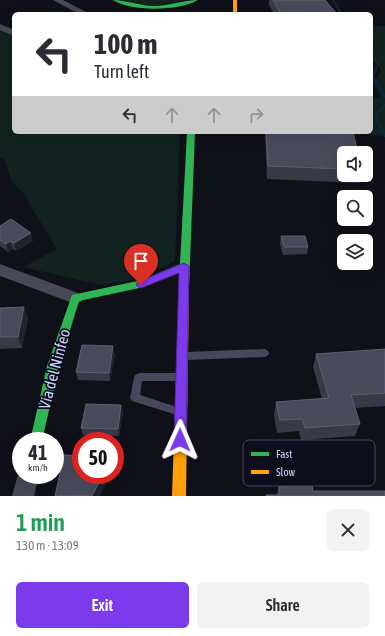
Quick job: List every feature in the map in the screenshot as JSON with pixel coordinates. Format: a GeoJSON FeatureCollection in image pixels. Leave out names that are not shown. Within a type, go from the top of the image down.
{"type":"FeatureCollection","features":[{"type":"Feature","properties":{"kind":"main road"},"geometry":{"type":"LineString","coordinates":[[116,0],[133,7],[146,9],[162,8],[196,0]]}},
{"type":"Feature","properties":{"kind":"main road"},"geometry":{"type":"LineString","coordinates":[[235,0],[235,12]]}},
{"type":"Feature","properties":{"kind":"main road"},"geometry":{"type":"LineString","coordinates":[[179,496],[184,266],[191,134]]}},
{"type":"Feature","properties":{"kind":"main road"},"geometry":{"type":"LineString","coordinates":[[75,298],[141,285],[184,266]]}},
{"type":"Feature","properties":{"kind":"main road","name":"Via del Ninfeo"},"geometry":{"type":"LineString","coordinates":[[38,432],[53,366],[75,298]]}},
{"type":"Feature","properties":{"kind":"street"},"geometry":{"type":"LineString","coordinates":[[57,0],[82,12]]}},
{"type":"Feature","properties":{"kind":"street"},"geometry":{"type":"LineString","coordinates":[[0,27],[12,32]]}},
{"type":"Feature","properties":{"kind":"street"},"geometry":{"type":"LineString","coordinates":[[0,270],[75,298]]}},
{"type":"Feature","properties":{"kind":"street"},"geometry":{"type":"LineString","coordinates":[[23,496],[26,484]]}},
{"type":"Feature","properties":{"kind":"lane"},"geometry":{"type":"LineString","coordinates":[[182,356],[265,354]]}},
{"type":"Feature","properties":{"kind":"lane"},"geometry":{"type":"LineString","coordinates":[[181,412],[136,398],[138,378],[140,377],[182,377]]}},
{"type":"Feature","properties":{"kind":"green space"},"geometry":{"type":"Polygon","coordinates":[[[120,0],[187,0],[161,5],[145,6],[120,0]]]}},
{"type":"Feature","properties":{"kind":"green space"},"geometry":{"type":"Polygon","coordinates":[[[373,26],[385,26],[385,136],[369,134],[373,134],[373,97],[381,98],[373,84],[381,71],[373,57],[373,26]]]}},
{"type":"Feature","properties":{"kind":"green space"},"geometry":{"type":"Polygon","coordinates":[[[0,29],[12,34],[12,134],[180,134],[175,261],[138,279],[101,285],[23,267],[57,249],[30,205],[27,197],[12,182],[4,158],[0,157],[0,29]]]}},
{"type":"Feature","properties":{"kind":"building"},"geometry":{"type":"Polygon","coordinates":[[[273,0],[325,0],[335,12],[280,12],[273,0]]]}},
{"type":"Feature","properties":{"kind":"building"},"geometry":{"type":"Polygon","coordinates":[[[266,134],[353,134],[356,146],[337,146],[337,169],[268,166],[266,134]]]}},
{"type":"Feature","properties":{"kind":"building"},"geometry":{"type":"Polygon","coordinates":[[[11,219],[31,233],[14,243],[10,241],[6,244],[0,240],[0,226],[11,219]]]}},
{"type":"Feature","properties":{"kind":"building"},"geometry":{"type":"Polygon","coordinates":[[[281,236],[305,236],[308,247],[284,247],[281,236]]]}},
{"type":"Feature","properties":{"kind":"building"},"geometry":{"type":"Polygon","coordinates":[[[24,307],[18,337],[0,337],[0,308],[24,307]]]}},
{"type":"Feature","properties":{"kind":"building"},"geometry":{"type":"Polygon","coordinates":[[[82,345],[113,346],[109,373],[76,372],[82,345]]]}},
{"type":"Feature","properties":{"kind":"building"},"geometry":{"type":"Polygon","coordinates":[[[385,349],[385,393],[351,395],[360,424],[305,428],[302,419],[280,420],[276,402],[329,398],[316,354],[385,349]]]}},
{"type":"Feature","properties":{"kind":"building"},"geometry":{"type":"Polygon","coordinates":[[[86,404],[121,405],[118,429],[81,428],[86,404]]]}},
{"type":"Feature","properties":{"kind":"building"},"geometry":{"type":"Polygon","coordinates":[[[64,455],[72,455],[72,484],[98,484],[92,496],[55,496],[58,484],[64,484],[64,455]]]}},
{"type":"Feature","properties":{"kind":"building"},"geometry":{"type":"Polygon","coordinates":[[[279,486],[312,486],[313,491],[385,491],[385,496],[266,496],[280,495],[279,486]]]}},
{"type":"Feature","properties":{"kind":"waterway"},"geometry":{"type":"LineString","coordinates":[[333,0],[341,12]]}},
{"type":"Feature","properties":{"kind":"waterway"},"geometry":{"type":"LineString","coordinates":[[373,59],[378,64],[373,78]]}},
{"type":"Feature","properties":{"kind":"waterway"},"geometry":{"type":"LineString","coordinates":[[375,80],[385,97]]}},
{"type":"Feature","properties":{"kind":"waterway"},"geometry":{"type":"LineString","coordinates":[[385,105],[375,116],[385,136]]}},
{"type":"Feature","properties":{"kind":"traffic: fast"},"geometry":{"type":"LineString","coordinates":[[115,0],[136,6],[146,7],[174,5],[196,0]]}},
{"type":"Feature","properties":{"kind":"traffic: fast"},"geometry":{"type":"LineString","coordinates":[[184,288],[191,134]]}},
{"type":"Feature","properties":{"kind":"traffic: fast"},"geometry":{"type":"LineString","coordinates":[[38,432],[53,366],[75,298],[144,283],[184,266]]}},
{"type":"Feature","properties":{"kind":"traffic: slow"},"geometry":{"type":"LineString","coordinates":[[235,0],[235,12]]}},
{"type":"Feature","properties":{"kind":"traffic: slow"},"geometry":{"type":"LineString","coordinates":[[179,496],[184,288]]}},
{"type":"Feature","properties":{"kind":"route"},"geometry":{"type":"LineString","coordinates":[[141,285],[170,274],[184,266],[180,440]]}}]}
